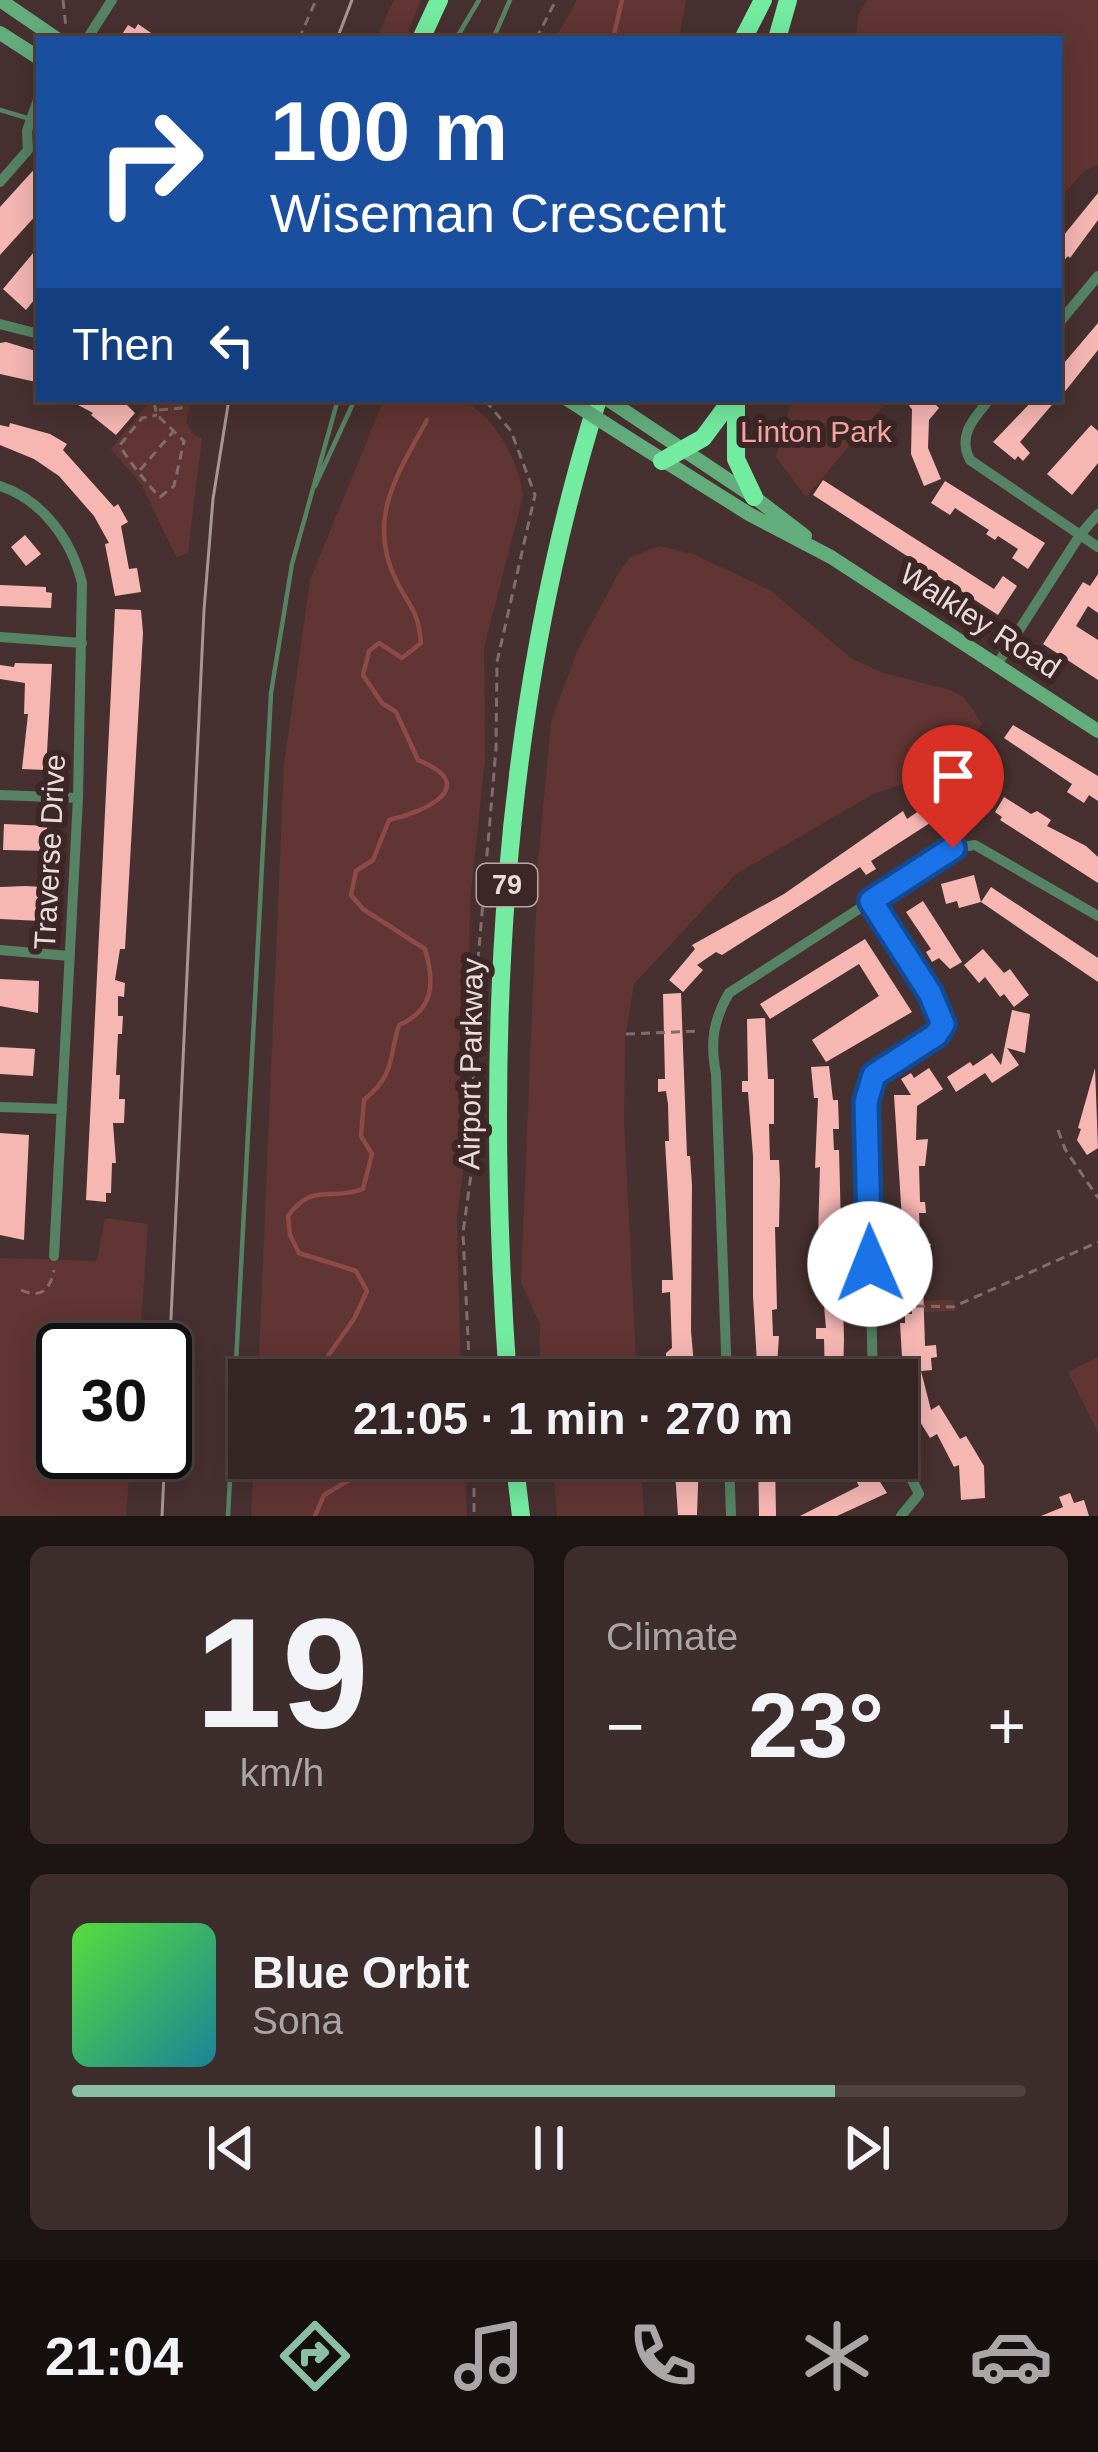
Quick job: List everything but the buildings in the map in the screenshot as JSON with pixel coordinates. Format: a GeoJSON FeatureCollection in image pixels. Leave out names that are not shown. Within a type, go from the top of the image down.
{"type":"FeatureCollection","features":[{"type":"Feature","properties":{"kind":"highway"},"geometry":{"type":"LineString","coordinates":[[423,36],[439,0]]}},
{"type":"Feature","properties":{"kind":"highway"},"geometry":{"type":"LineString","coordinates":[[745,36],[763,0]]}},
{"type":"Feature","properties":{"kind":"highway"},"geometry":{"type":"LineString","coordinates":[[778,36],[788,0]]}},
{"type":"Feature","properties":{"kind":"highway","name":"Airport Parkway"},"geometry":{"type":"LineString","coordinates":[[507,1359],[497,1141],[505,898],[521,746],[544,615],[569,497],[602,402]]}},
{"type":"Feature","properties":{"kind":"highway"},"geometry":{"type":"LineString","coordinates":[[662,461],[687,451],[733,402]]}},
{"type":"Feature","properties":{"kind":"highway"},"geometry":{"type":"LineString","coordinates":[[735,402],[735,451],[754,497]]}},
{"type":"Feature","properties":{"kind":"highway"},"geometry":{"type":"LineString","coordinates":[[517,1479],[521,1516]]}},
{"type":"Feature","properties":{"kind":"main road"},"geometry":{"type":"LineString","coordinates":[[0,0],[62,35]]}},
{"type":"Feature","properties":{"kind":"main road"},"geometry":{"type":"LineString","coordinates":[[0,33],[36,56]]}},
{"type":"Feature","properties":{"kind":"main road","name":"Walkley Road"},"geometry":{"type":"LineString","coordinates":[[572,402],[749,514],[831,557],[1098,731]]}},
{"type":"Feature","properties":{"kind":"main road","name":"Walkley Road"},"geometry":{"type":"LineString","coordinates":[[608,402],[754,497],[831,557]]}},
{"type":"Feature","properties":{"kind":"street"},"geometry":{"type":"LineString","coordinates":[[89,36],[112,0]]}},
{"type":"Feature","properties":{"kind":"street"},"geometry":{"type":"LineString","coordinates":[[0,182],[34,154],[27,131],[36,117]]}},
{"type":"Feature","properties":{"kind":"street"},"geometry":{"type":"LineString","coordinates":[[1062,319],[1098,276]]}},
{"type":"Feature","properties":{"kind":"street"},"geometry":{"type":"LineString","coordinates":[[0,324],[34,333]]}},
{"type":"Feature","properties":{"kind":"street"},"geometry":{"type":"LineString","coordinates":[[988,402],[970,424],[964,445],[970,460],[1098,547]]}},
{"type":"Feature","properties":{"kind":"street","name":"Traverse Drive"},"geometry":{"type":"LineString","coordinates":[[0,485],[47,517],[76,558],[82,583],[78,798],[54,1256]]}},
{"type":"Feature","properties":{"kind":"street"},"geometry":{"type":"LineString","coordinates":[[998,663],[1098,514]]}},
{"type":"Feature","properties":{"kind":"street"},"geometry":{"type":"LineString","coordinates":[[0,637],[82,643]]}},
{"type":"Feature","properties":{"kind":"street"},"geometry":{"type":"LineString","coordinates":[[0,795],[78,798]]}},
{"type":"Feature","properties":{"kind":"street"},"geometry":{"type":"LineString","coordinates":[[726,1359],[713,1031],[729,993],[953,848],[975,845],[1098,916]]}},
{"type":"Feature","properties":{"kind":"street"},"geometry":{"type":"LineString","coordinates":[[871,901],[930,993],[943,1024],[936,1035],[874,1075],[866,1102],[872,1359]]}},
{"type":"Feature","properties":{"kind":"street"},"geometry":{"type":"LineString","coordinates":[[0,950],[69,956]]}},
{"type":"Feature","properties":{"kind":"street"},"geometry":{"type":"LineString","coordinates":[[0,1108],[62,1109]]}},
{"type":"Feature","properties":{"kind":"street"},"geometry":{"type":"LineString","coordinates":[[730,1479],[731,1516]]}},
{"type":"Feature","properties":{"kind":"street"},"geometry":{"type":"LineString","coordinates":[[901,1516],[919,1494],[912,1479]]}},
{"type":"Feature","properties":{"kind":"lane"},"geometry":{"type":"LineString","coordinates":[[458,36],[479,0]]}},
{"type":"Feature","properties":{"kind":"lane"},"geometry":{"type":"LineString","coordinates":[[495,36],[510,0]]}},
{"type":"Feature","properties":{"kind":"lane"},"geometry":{"type":"LineString","coordinates":[[0,110],[17,118],[36,117]]}},
{"type":"Feature","properties":{"kind":"lane"},"geometry":{"type":"LineString","coordinates":[[228,1516],[266,760],[283,611],[337,402]]}},
{"type":"Feature","properties":{"kind":"lane"},"geometry":{"type":"LineString","coordinates":[[308,502],[355,402]]}},
{"type":"Feature","properties":{"kind":"path"},"geometry":{"type":"LineString","coordinates":[[62,35],[63,0]]}},
{"type":"Feature","properties":{"kind":"path"},"geometry":{"type":"LineString","coordinates":[[300,36],[316,0]]}},
{"type":"Feature","properties":{"kind":"path"},"geometry":{"type":"LineString","coordinates":[[538,36],[556,0]]}},
{"type":"Feature","properties":{"kind":"path"},"geometry":{"type":"LineString","coordinates":[[154,402],[157,412],[184,441],[174,486],[160,496],[122,454],[120,445],[142,418],[157,412],[181,408],[186,402]]}},
{"type":"Feature","properties":{"kind":"path"},"geometry":{"type":"LineString","coordinates":[[469,1359],[464,1233],[472,1167],[475,1006],[496,748],[497,662],[535,496],[511,431],[487,402]]}},
{"type":"Feature","properties":{"kind":"path"},"geometry":{"type":"LineString","coordinates":[[140,470],[174,431]]}},
{"type":"Feature","properties":{"kind":"path"},"geometry":{"type":"LineString","coordinates":[[626,1034],[713,1031]]}},
{"type":"Feature","properties":{"kind":"path"},"geometry":{"type":"LineString","coordinates":[[1058,1130],[1098,1198]]}},
{"type":"Feature","properties":{"kind":"path"},"geometry":{"type":"LineString","coordinates":[[871,1305],[953,1306],[1098,1241]]}},
{"type":"Feature","properties":{"kind":"path"},"geometry":{"type":"LineString","coordinates":[[21,1290],[43,1293],[51,1283],[54,1256]]}},
{"type":"Feature","properties":{"kind":"path"},"geometry":{"type":"LineString","coordinates":[[474,1479],[474,1516]]}},
{"type":"Feature","properties":{"kind":"green space"},"geometry":{"type":"Polygon","coordinates":[[[394,0],[421,0],[406,36],[377,36],[394,0]]]}},
{"type":"Feature","properties":{"kind":"green space"},"geometry":{"type":"Polygon","coordinates":[[[577,0],[686,0],[680,36],[557,36],[577,0]]]}},
{"type":"Feature","properties":{"kind":"green space"},"geometry":{"type":"Polygon","coordinates":[[[867,0],[1098,0],[1098,165],[1084,171],[1062,197],[1062,36],[856,36],[858,16],[867,0]]]}},
{"type":"Feature","properties":{"kind":"green space"},"geometry":{"type":"Polygon","coordinates":[[[150,402],[191,402],[186,422],[202,438],[188,552],[177,558],[141,484],[111,449],[150,402]]]}},
{"type":"Feature","properties":{"kind":"green space"},"geometry":{"type":"Polygon","coordinates":[[[383,402],[464,402],[474,407],[503,441],[523,496],[484,648],[485,759],[470,901],[466,1150],[457,1217],[460,1359],[259,1359],[284,764],[310,580],[383,402]]]}},
{"type":"Feature","properties":{"kind":"green space","name":"Linton Park"},"geometry":{"type":"Polygon","coordinates":[[[791,402],[886,402],[806,497],[776,457],[791,402]]]}},
{"type":"Feature","properties":{"kind":"green space"},"geometry":{"type":"Polygon","coordinates":[[[660,546],[693,554],[770,590],[851,658],[883,673],[964,697],[982,724],[972,738],[943,753],[906,783],[875,793],[736,874],[634,984],[625,1039],[624,1122],[636,1359],[539,1359],[540,1324],[521,1283],[538,863],[551,722],[577,651],[630,557],[660,546]]]}},
{"type":"Feature","properties":{"kind":"green space"},"geometry":{"type":"Polygon","coordinates":[[[105,1218],[148,1224],[141,1323],[36,1323],[36,1479],[129,1479],[126,1516],[0,1516],[0,1258],[97,1261],[105,1218]]]}},
{"type":"Feature","properties":{"kind":"green space"},"geometry":{"type":"Polygon","coordinates":[[[954,1300],[955,1311],[889,1313],[889,1301],[954,1300]]]}},
{"type":"Feature","properties":{"kind":"green space"},"geometry":{"type":"Polygon","coordinates":[[[1098,1357],[1098,1433],[1068,1372],[1098,1357]]]}},
{"type":"Feature","properties":{"kind":"green space"},"geometry":{"type":"Polygon","coordinates":[[[253,1479],[466,1479],[467,1516],[251,1516],[253,1479]]]}},
{"type":"Feature","properties":{"kind":"green space"},"geometry":{"type":"Polygon","coordinates":[[[554,1479],[642,1479],[644,1516],[557,1516],[554,1479]]]}},
{"type":"Feature","properties":{"kind":"waterway"},"geometry":{"type":"LineString","coordinates":[[614,36],[622,0]]}},
{"type":"Feature","properties":{"kind":"waterway"},"geometry":{"type":"LineString","coordinates":[[326,1359],[367,1291],[356,1271],[299,1253],[288,1216],[314,1196],[363,1189],[372,1154],[361,1136],[364,1100],[386,1074],[399,1025],[419,1012],[429,994],[425,949],[363,909],[351,895],[356,871],[373,860],[389,820],[431,804],[446,788],[446,779],[418,760],[396,712],[382,703],[363,675],[369,651],[379,643],[402,658],[421,643],[416,616],[397,582],[384,538],[396,478],[427,420]]}},
{"type":"Feature","properties":{"kind":"waterway"},"geometry":{"type":"LineString","coordinates":[[315,1516],[324,1495],[351,1479]]}},
{"type":"Feature","properties":{"kind":"tram line"},"geometry":{"type":"LineString","coordinates":[[338,36],[352,0]]}},
{"type":"Feature","properties":{"kind":"tram line"},"geometry":{"type":"LineString","coordinates":[[171,1323],[204,610],[213,499],[229,402]]}},
{"type":"Feature","properties":{"kind":"tram line"},"geometry":{"type":"LineString","coordinates":[[162,1516],[164,1479]]}},
{"type":"Feature","properties":{"kind":"route"},"geometry":{"type":"LineString","coordinates":[[870,1264],[866,1102],[874,1075],[936,1035],[943,1024],[930,993],[871,901],[953,848]]}}]}
